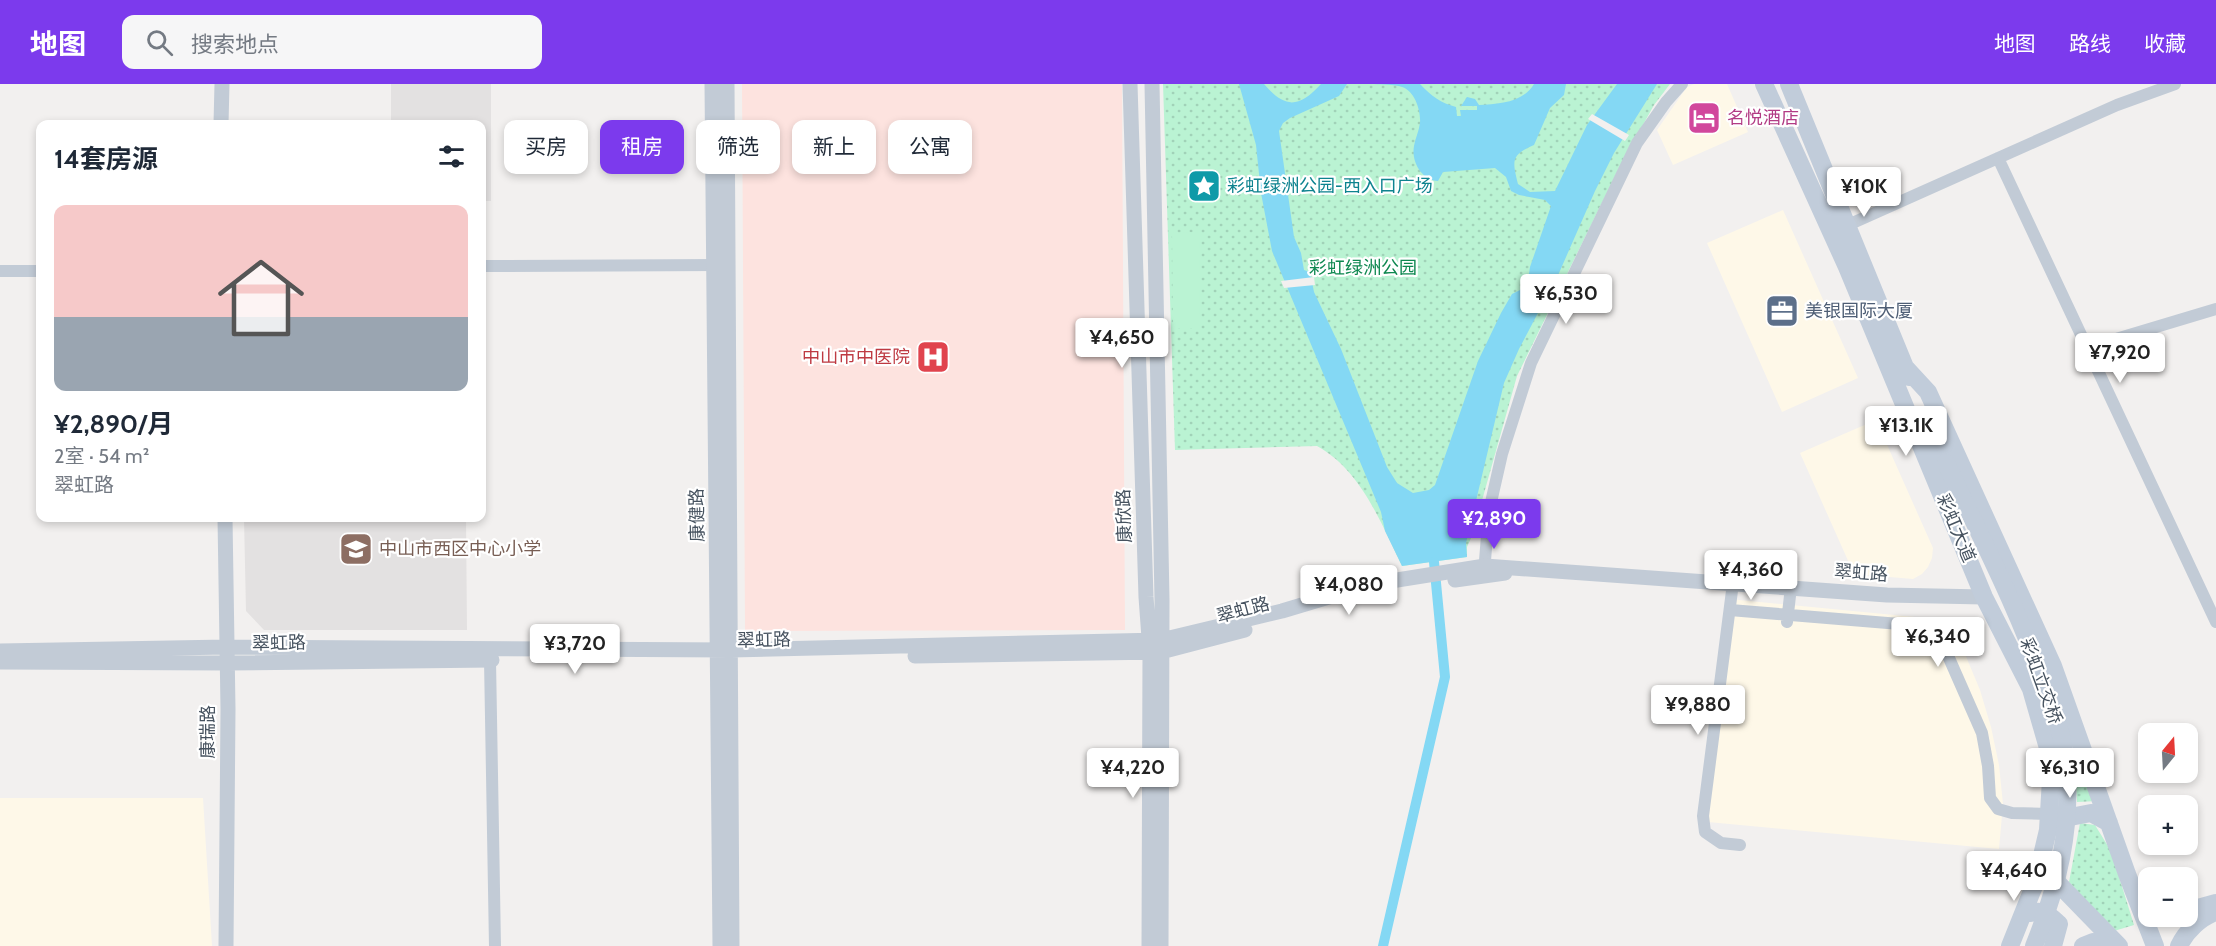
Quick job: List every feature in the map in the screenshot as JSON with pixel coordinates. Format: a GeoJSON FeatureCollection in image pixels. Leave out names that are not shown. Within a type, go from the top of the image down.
{"type":"FeatureCollection","features":[{"type":"Feature","properties":{"kind":"main road","name":"彩虹大道"},"geometry":{"type":"LineString","coordinates":[[1764,84],[1847,267],[1984,597],[2031,689],[2052,762],[2050,827],[2041,876]]}},
{"type":"Feature","properties":{"kind":"main road"},"geometry":{"type":"LineString","coordinates":[[1789,84],[1904,366],[1928,392],[2054,666],[2127,874],[2155,946]]}},
{"type":"Feature","properties":{"kind":"main road","name":"彩虹立交桥"},"geometry":{"type":"LineString","coordinates":[[1904,366],[2032,649],[2058,723],[2066,762],[2067,802],[2064,849],[2050,904],[2034,946]]}},
{"type":"Feature","properties":{"kind":"main road"},"geometry":{"type":"LineString","coordinates":[[2052,762],[2058,778],[2070,781],[2080,779],[2087,762]]}},
{"type":"Feature","properties":{"kind":"main road"},"geometry":{"type":"LineString","coordinates":[[2050,827],[2065,818],[2091,813],[2109,823]]}},
{"type":"Feature","properties":{"kind":"main road"},"geometry":{"type":"LineString","coordinates":[[2127,874],[2138,891]]}},
{"type":"Feature","properties":{"kind":"main road"},"geometry":{"type":"LineString","coordinates":[[2011,945],[2037,897],[2041,876]]}},
{"type":"Feature","properties":{"kind":"main road"},"geometry":{"type":"LineString","coordinates":[[2011,945],[2041,876]]}},
{"type":"Feature","properties":{"kind":"main road"},"geometry":{"type":"LineString","coordinates":[[2041,876],[2119,946]]}},
{"type":"Feature","properties":{"kind":"main road"},"geometry":{"type":"LineString","coordinates":[[2198,908],[2216,903]]}},
{"type":"Feature","properties":{"kind":"main road"},"geometry":{"type":"LineString","coordinates":[[2027,915],[2037,911],[2047,913],[2059,924],[2053,946]]}},
{"type":"Feature","properties":{"kind":"main road"},"geometry":{"type":"LineString","coordinates":[[2179,946],[2184,936],[2208,915],[2216,912]]}},
{"type":"Feature","properties":{"kind":"main road"},"geometry":{"type":"LineString","coordinates":[[2083,946],[2093,942],[2110,946]]}},
{"type":"Feature","properties":{"kind":"street"},"geometry":{"type":"LineString","coordinates":[[221,120],[222,84]]}},
{"type":"Feature","properties":{"kind":"street","name":"康健路"},"geometry":{"type":"LineString","coordinates":[[712,84],[712,265],[732,946]]}},
{"type":"Feature","properties":{"kind":"street","name":"康健路"},"geometry":{"type":"LineString","coordinates":[[720,946],[728,265],[727,84]]}},
{"type":"Feature","properties":{"kind":"street","name":"康欣路"},"geometry":{"type":"LineString","coordinates":[[1130,84],[1146,597],[1155,646],[1149,946]]}},
{"type":"Feature","properties":{"kind":"street","name":"康欣路"},"geometry":{"type":"LineString","coordinates":[[1152,84],[1155,646],[1161,946]]}},
{"type":"Feature","properties":{"kind":"street"},"geometry":{"type":"LineString","coordinates":[[1477,572],[1502,454],[1531,363],[1637,144],[1666,102],[1682,84]]}},
{"type":"Feature","properties":{"kind":"street"},"geometry":{"type":"LineString","coordinates":[[1848,225],[2116,105],[2175,84]]}},
{"type":"Feature","properties":{"kind":"street"},"geometry":{"type":"LineString","coordinates":[[1998,158],[2216,622]]}},
{"type":"Feature","properties":{"kind":"street"},"geometry":{"type":"LineString","coordinates":[[486,266],[728,265]]}},
{"type":"Feature","properties":{"kind":"street"},"geometry":{"type":"LineString","coordinates":[[0,271],[36,271]]}},
{"type":"Feature","properties":{"kind":"street"},"geometry":{"type":"LineString","coordinates":[[2086,348],[2216,309]]}},
{"type":"Feature","properties":{"kind":"street","name":"康瑞路"},"geometry":{"type":"LineString","coordinates":[[225,522],[226,946]]}},
{"type":"Feature","properties":{"kind":"street","name":"翠虹路"},"geometry":{"type":"LineString","coordinates":[[0,662],[227,663],[490,660],[1155,646],[1372,584],[1519,569],[1887,595],[1984,597]]}},
{"type":"Feature","properties":{"kind":"street"},"geometry":{"type":"LineString","coordinates":[[1733,583],[1703,816],[1705,832],[1721,843],[1740,845]]}},
{"type":"Feature","properties":{"kind":"street"},"geometry":{"type":"LineString","coordinates":[[1787,618],[1791,587]]}},
{"type":"Feature","properties":{"kind":"street"},"geometry":{"type":"LineString","coordinates":[[1730,610],[1787,618],[1924,626],[1938,633],[1982,733],[1988,766],[1990,798],[1998,808],[2050,827]]}},
{"type":"Feature","properties":{"kind":"street","name":"翠虹路"},"geometry":{"type":"LineString","coordinates":[[0,651],[227,647],[724,655]]}},
{"type":"Feature","properties":{"kind":"street"},"geometry":{"type":"LineString","coordinates":[[490,660],[495,946]]}},
{"type":"Feature","properties":{"kind":"shaded area"},"geometry":{"type":"Polygon","coordinates":[[[391,84],[491,84],[491,201],[486,201],[486,120],[391,120],[391,84]]]}},
{"type":"Feature","properties":{"kind":"shaded area","name":"中山市中医院"},"geometry":{"type":"Polygon","coordinates":[[[742,84],[1122,84],[1125,630],[745,631],[742,174],[780,174],[780,120],[742,120],[742,84]]]}},
{"type":"Feature","properties":{"kind":"shaded area","name":"名悦酒店"},"geometry":{"type":"Polygon","coordinates":[[[1694,84],[1727,84],[1748,132],[1673,165],[1657,130],[1687,87],[1694,84]]]}},
{"type":"Feature","properties":{"kind":"shaded area","name":"美银国际大厦"},"geometry":{"type":"Polygon","coordinates":[[[1783,210],[1858,378],[1782,412],[1707,243],[1783,210]]]}},
{"type":"Feature","properties":{"kind":"shaded area"},"geometry":{"type":"Polygon","coordinates":[[[1876,420],[1933,548],[1928,567],[1913,579],[1854,574],[1800,453],[1876,420]]]}},
{"type":"Feature","properties":{"kind":"shaded area","name":"中山市西区中心小学"},"geometry":{"type":"Polygon","coordinates":[[[244,522],[466,522],[467,630],[264,630],[246,611],[244,522]]]}},
{"type":"Feature","properties":{"kind":"shaded area"},"geometry":{"type":"Polygon","coordinates":[[[1729,599],[1946,620],[1965,654],[1980,690],[1991,727],[1999,765],[2003,804],[1999,849],[1708,822],[1729,599]]]}},
{"type":"Feature","properties":{"kind":"shaded area"},"geometry":{"type":"Polygon","coordinates":[[[0,798],[203,798],[212,946],[0,946],[0,798]]]}},
{"type":"Feature","properties":{"kind":"green space","name":"彩虹绿洲公园"},"geometry":{"type":"Polygon","coordinates":[[[1163,84],[1670,84],[1654,105],[1619,168],[1517,376],[1467,547],[1467,557],[1402,566],[1358,483],[1332,456],[1317,446],[1175,450],[1163,84]]]}},
{"type":"Feature","properties":{"kind":"green space"},"geometry":{"type":"Polygon","coordinates":[[[1199,232],[1200,328],[1173,328],[1172,233],[1199,232]]]}},
{"type":"Feature","properties":{"kind":"green space"},"geometry":{"type":"Polygon","coordinates":[[[2085,781],[2098,801],[2077,802],[2076,785],[2085,781]]]}},
{"type":"Feature","properties":{"kind":"green space"},"geometry":{"type":"Polygon","coordinates":[[[2080,823],[2095,825],[2111,851],[2134,925],[2114,931],[2069,882],[2080,823]]]}},
{"type":"Feature","properties":{"kind":"water"},"geometry":{"type":"Polygon","coordinates":[[[1239,84],[1264,84],[1279,98],[1292,102],[1306,98],[1321,84],[1347,84],[1339,96],[1290,118],[1283,123],[1279,131],[1294,237],[1301,253],[1304,270],[1310,272],[1314,292],[1341,349],[1387,467],[1397,483],[1413,493],[1429,490],[1435,485],[1478,361],[1512,294],[1520,290],[1528,281],[1530,267],[1551,206],[1545,200],[1519,195],[1511,191],[1506,177],[1495,168],[1443,172],[1438,181],[1427,177],[1419,169],[1414,158],[1420,118],[1414,97],[1402,87],[1374,84],[1420,84],[1436,98],[1456,107],[1457,116],[1461,116],[1460,110],[1477,110],[1477,106],[1461,106],[1467,97],[1475,99],[1479,105],[1494,104],[1517,99],[1534,84],[1566,84],[1564,95],[1550,108],[1534,145],[1521,152],[1515,159],[1518,184],[1530,192],[1555,191],[1587,125],[1617,84],[1657,84],[1614,153],[1559,273],[1504,383],[1466,543],[1467,557],[1402,566],[1385,531],[1381,512],[1272,251],[1261,193],[1256,145],[1239,84]]]}},
{"type":"Feature","properties":{"kind":"pier"},"geometry":{"type":"Polygon","coordinates":[[[1592,114],[1629,135],[1625,141],[1588,119],[1592,114]]]}},
{"type":"Feature","properties":{"kind":"pier"},"geometry":{"type":"Polygon","coordinates":[[[1314,277],[1315,285],[1284,288],[1281,281],[1314,277]]]}},
{"type":"Feature","properties":{"kind":"waterway"},"geometry":{"type":"LineString","coordinates":[[1383,946],[1445,677],[1434,562]]}},
{"type":"Feature","properties":{"kind":"place","name":"名悦酒店"},"geometry":{"type":"Point","coordinates":[1704,118]}},
{"type":"Feature","properties":{"kind":"place","name":"彩虹绿洲公园-西入口广场"},"geometry":{"type":"Point","coordinates":[1204,186]}},
{"type":"Feature","properties":{"kind":"place","name":"美银国际大厦"},"geometry":{"type":"Point","coordinates":[1782,311]}},
{"type":"Feature","properties":{"kind":"place","name":"中山市中医院"},"geometry":{"type":"Point","coordinates":[933,357]}},
{"type":"Feature","properties":{"kind":"place","name":"中山市西区中心小学"},"geometry":{"type":"Point","coordinates":[356,549]}}]}
